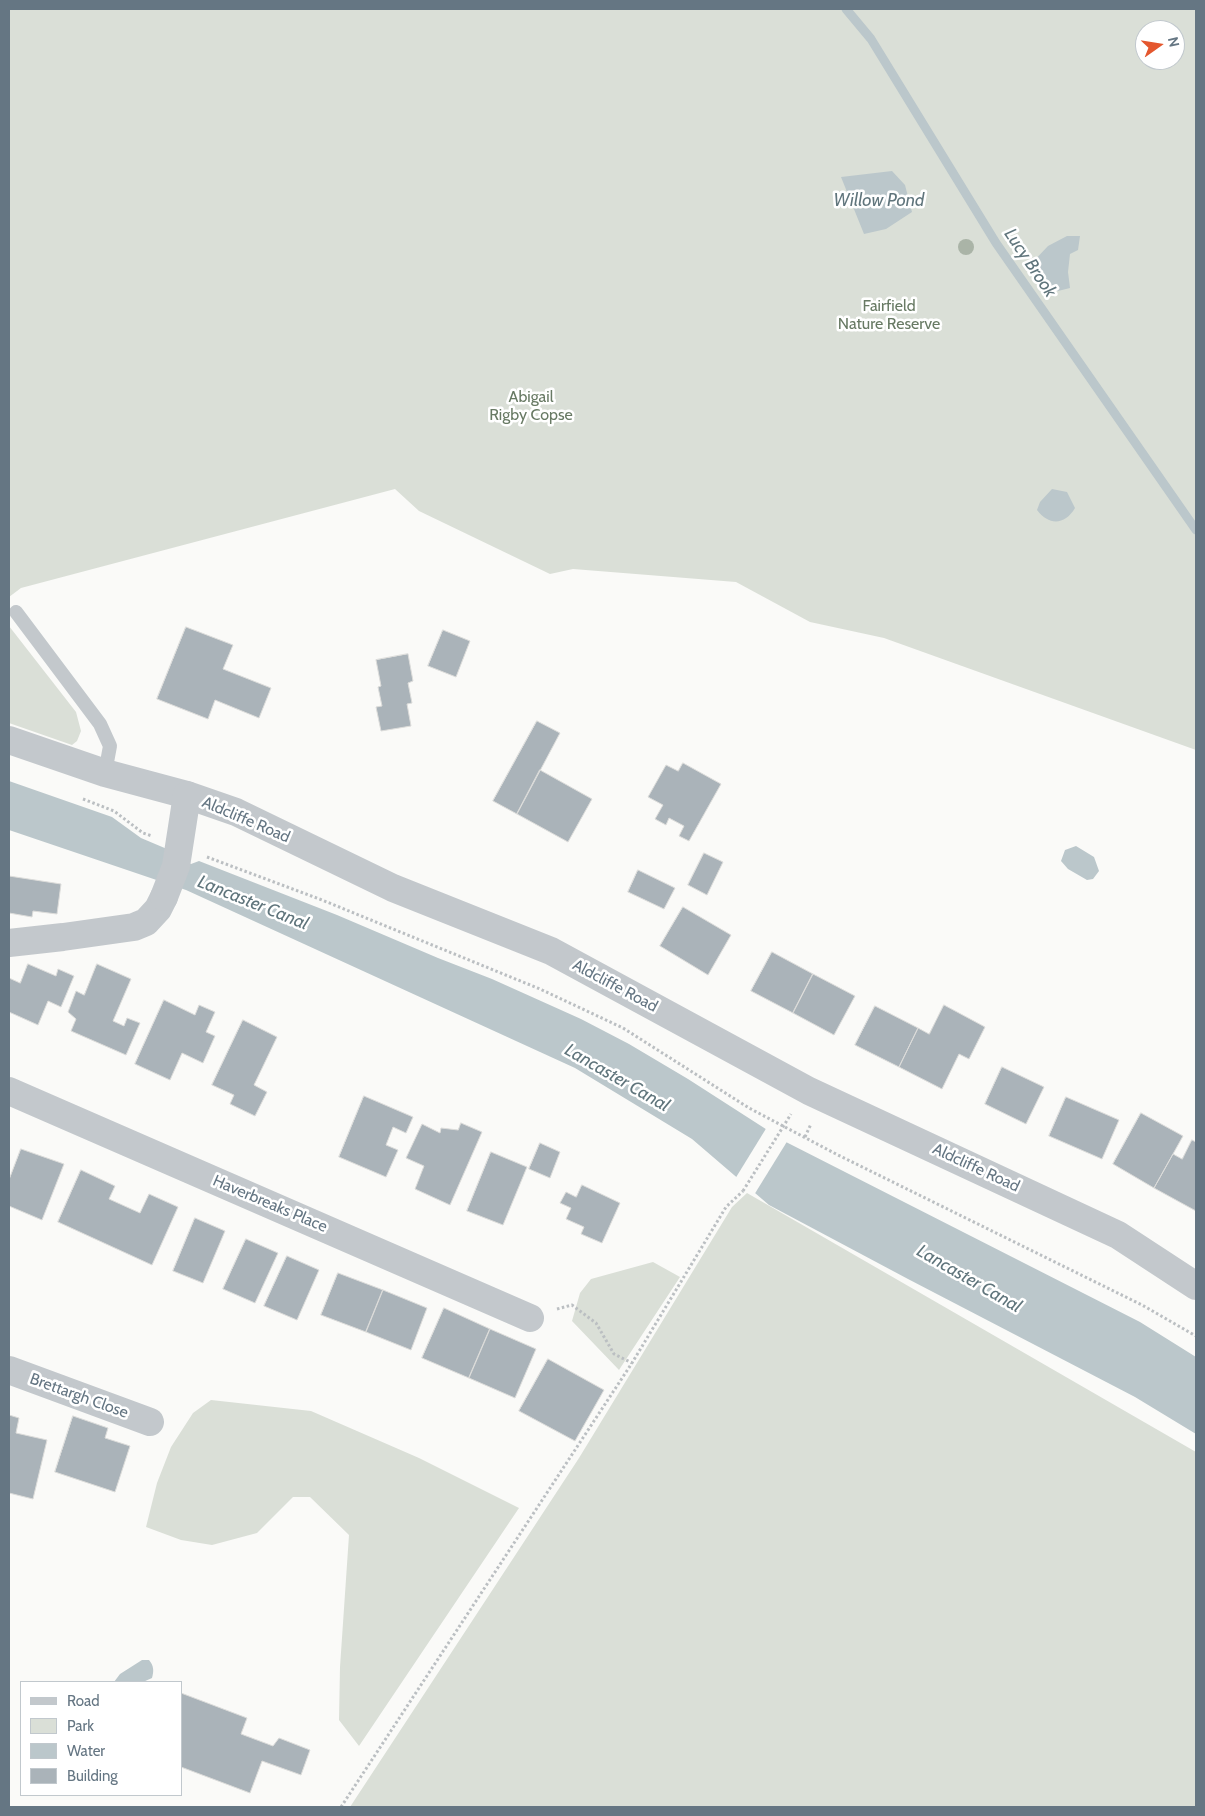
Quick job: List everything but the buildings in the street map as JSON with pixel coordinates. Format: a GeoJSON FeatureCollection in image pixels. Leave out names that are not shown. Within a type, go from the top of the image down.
{"type":"FeatureCollection","features":[{"type":"Feature","properties":{"kind":"street","name":"Aldcliffe Road"},"geometry":{"type":"LineString","coordinates":[[9,740],[105,773],[187,795],[236,812],[393,888],[551,951],[809,1091],[1118,1235],[1196,1286]]}},
{"type":"Feature","properties":{"kind":"street"},"geometry":{"type":"LineString","coordinates":[[9,943],[134,927],[146,922],[158,909],[176,866],[187,795]]}},
{"type":"Feature","properties":{"kind":"street","name":"Haverbreaks Place"},"geometry":{"type":"LineString","coordinates":[[9,1091],[530,1318]]}},
{"type":"Feature","properties":{"kind":"street","name":"Brettargh Close"},"geometry":{"type":"LineString","coordinates":[[9,1370],[150,1422]]}},
{"type":"Feature","properties":{"kind":"lane"},"geometry":{"type":"LineString","coordinates":[[16,612],[100,724],[110,746],[105,773]]}},
{"type":"Feature","properties":{"kind":"path"},"geometry":{"type":"LineString","coordinates":[[79,798],[114,811],[143,833],[161,840]]}},
{"type":"Feature","properties":{"kind":"path"},"geometry":{"type":"LineString","coordinates":[[205,856],[322,900],[540,988],[623,1028],[749,1108],[844,1158],[1142,1305],[1196,1336]]}},
{"type":"Feature","properties":{"kind":"path"},"geometry":{"type":"LineString","coordinates":[[341,1807],[632,1362],[726,1206],[743,1191],[791,1114]]}},
{"type":"Feature","properties":{"kind":"path"},"geometry":{"type":"LineString","coordinates":[[805,1137],[811,1124]]}},
{"type":"Feature","properties":{"kind":"path"},"geometry":{"type":"LineString","coordinates":[[530,1318],[572,1304],[596,1323],[614,1354],[632,1362]]}},
{"type":"Feature","properties":{"kind":"green space","name":"Fairfield Nature Reserve"},"geometry":{"type":"Polygon","coordinates":[[[9,9],[1196,9],[1196,750],[884,638],[810,622],[736,582],[573,569],[550,574],[419,511],[395,489],[21,588],[9,597],[9,9]]]}},
{"type":"Feature","properties":{"kind":"green space"},"geometry":{"type":"Polygon","coordinates":[[[9,626],[76,712],[81,731],[77,741],[72,745],[9,723],[9,626]]]}},
{"type":"Feature","properties":{"kind":"green space"},"geometry":{"type":"Polygon","coordinates":[[[747,1193],[1196,1452],[1196,1807],[350,1807],[579,1458],[732,1207],[747,1193]]]}},
{"type":"Feature","properties":{"kind":"green space"},"geometry":{"type":"Polygon","coordinates":[[[653,1262],[680,1277],[619,1370],[572,1321],[580,1293],[591,1279],[653,1262]]]}},
{"type":"Feature","properties":{"kind":"green space"},"geometry":{"type":"Polygon","coordinates":[[[211,1400],[311,1411],[419,1458],[519,1508],[359,1746],[339,1720],[340,1667],[349,1535],[310,1497],[293,1497],[257,1533],[212,1545],[181,1540],[146,1527],[157,1483],[171,1447],[193,1413],[211,1400]]]}},
{"type":"Feature","properties":{"kind":"water","name":"Willow Pond"},"geometry":{"type":"Polygon","coordinates":[[[892,171],[905,185],[912,212],[886,229],[864,234],[841,177],[892,171]]]}},
{"type":"Feature","properties":{"kind":"water"},"geometry":{"type":"Polygon","coordinates":[[[1067,236],[1080,236],[1078,250],[1070,254],[1068,272],[1070,288],[1058,291],[1040,283],[1031,264],[1048,246],[1067,236]]]}},
{"type":"Feature","properties":{"kind":"water"},"geometry":{"type":"Polygon","coordinates":[[[1052,489],[1067,492],[1075,508],[1067,518],[1052,521],[1037,510],[1040,502],[1052,489]]]}},
{"type":"Feature","properties":{"kind":"water","name":"Lancaster Canal"},"geometry":{"type":"Polygon","coordinates":[[[9,781],[112,817],[141,838],[167,849],[171,856],[191,864],[199,861],[337,915],[492,979],[581,1019],[629,1044],[688,1079],[786,1142],[1140,1322],[1196,1357],[1196,1434],[1135,1397],[769,1205],[692,1139],[575,1068],[186,890],[9,830],[9,781]]]}},
{"type":"Feature","properties":{"kind":"water"},"geometry":{"type":"Polygon","coordinates":[[[1076,846],[1094,857],[1099,871],[1093,879],[1087,880],[1068,869],[1061,861],[1065,850],[1076,846]]]}},
{"type":"Feature","properties":{"kind":"water"},"geometry":{"type":"Polygon","coordinates":[[[142,1660],[149,1660],[152,1664],[152,1678],[145,1681],[115,1681],[120,1674],[142,1660]]]}},
{"type":"Feature","properties":{"kind":"pier"},"geometry":{"type":"Polygon","coordinates":[[[767,1127],[788,1140],[754,1195],[735,1179],[767,1127]]]}},
{"type":"Feature","properties":{"kind":"waterway","name":"Lucy Brook"},"geometry":{"type":"LineString","coordinates":[[846,9],[871,39],[996,243],[1196,530]]}},
{"type":"Feature","properties":{"kind":"park label","name":"Abigail Rigby Copse"},"geometry":{"type":"Point","coordinates":[531,406]}}]}
